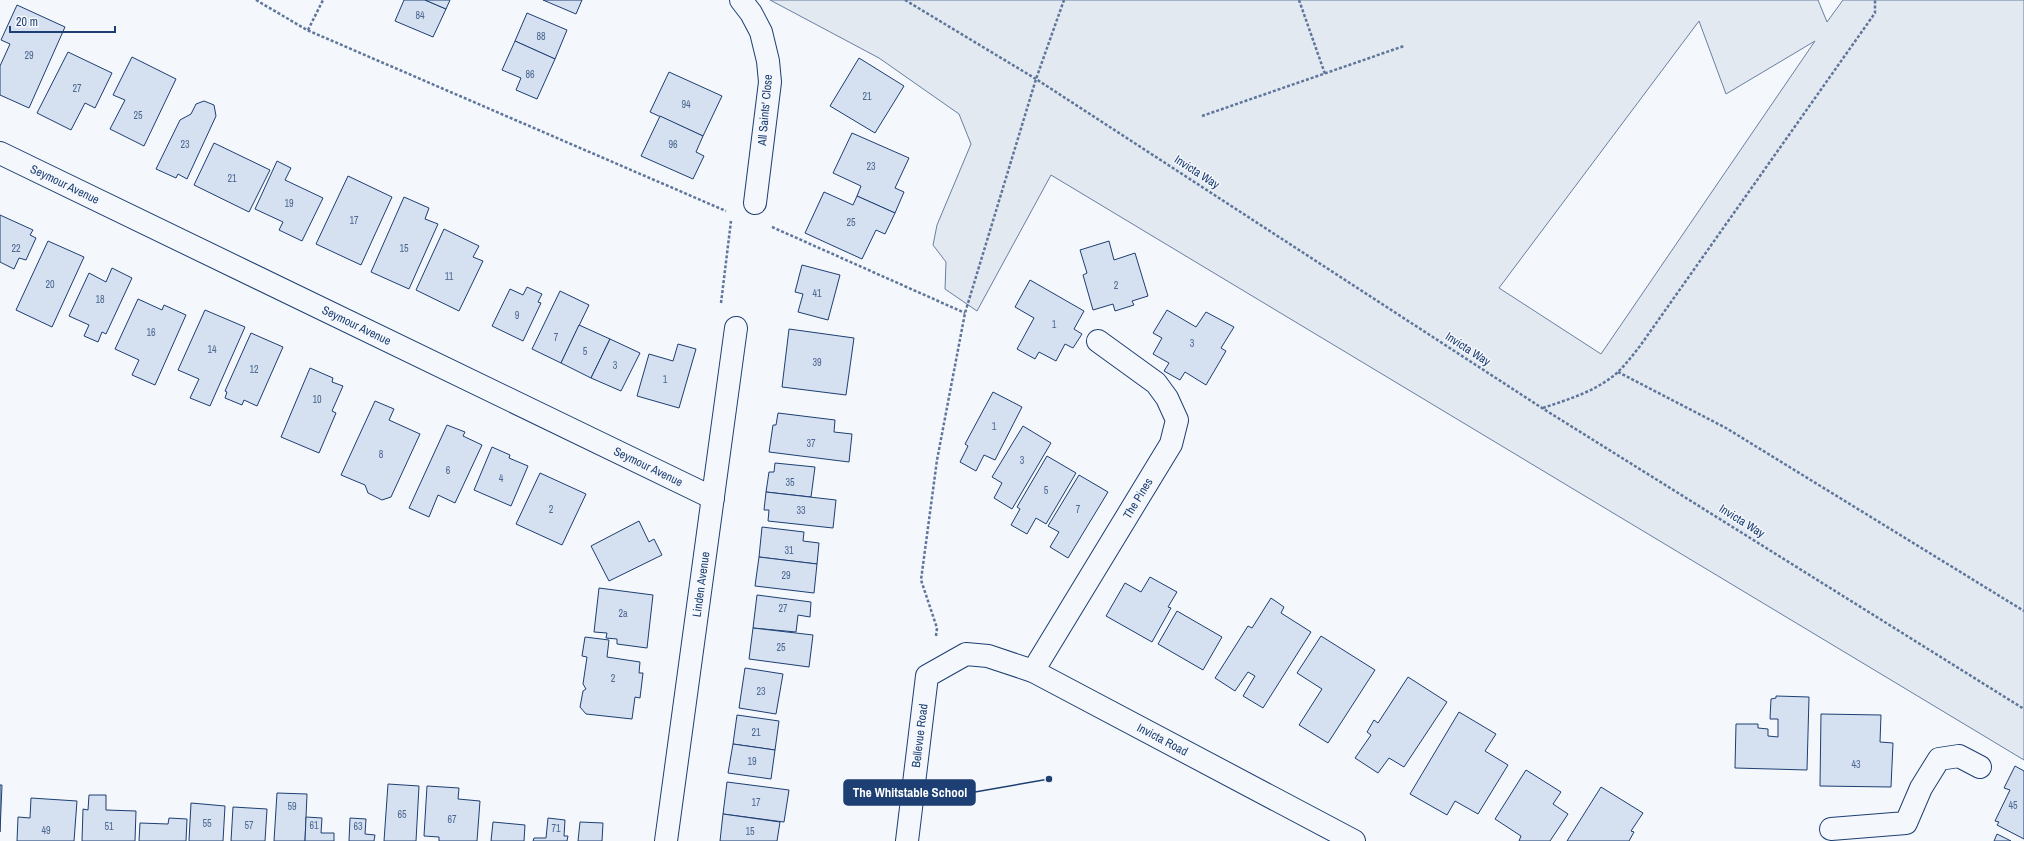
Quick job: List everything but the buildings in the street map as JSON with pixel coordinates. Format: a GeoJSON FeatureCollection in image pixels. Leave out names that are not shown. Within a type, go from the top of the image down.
{"type":"FeatureCollection","features":[{"type":"Feature","properties":{"kind":"street","name":"All Saints' Close"},"geometry":{"type":"LineString","coordinates":[[742,0],[761,32],[768,61],[770,82],[755,203]]}},
{"type":"Feature","properties":{"kind":"street","name":"Seymour Avenue"},"geometry":{"type":"LineString","coordinates":[[0,153],[713,498]]}},
{"type":"Feature","properties":{"kind":"street","name":"Linden Avenue"},"geometry":{"type":"LineString","coordinates":[[666,841],[736,328]]}},
{"type":"Feature","properties":{"kind":"street","name":"The Pines"},"geometry":{"type":"LineString","coordinates":[[1033,671],[1171,444],[1177,420],[1167,398],[1156,383],[1098,342]]}},
{"type":"Feature","properties":{"kind":"street","name":"Invicta Road"},"geometry":{"type":"LineString","coordinates":[[927,676],[966,654],[988,656],[1033,671],[1354,841]]}},
{"type":"Feature","properties":{"kind":"street","name":"Bellevue Road"},"geometry":{"type":"LineString","coordinates":[[907,841],[927,676]]}},
{"type":"Feature","properties":{"kind":"street"},"geometry":{"type":"LineString","coordinates":[[1831,829],[1908,832],[1921,788],[1939,759],[1959,756],[1980,767]]}},
{"type":"Feature","properties":{"kind":"path"},"geometry":{"type":"LineString","coordinates":[[256,0],[307,30],[732,214],[718,322],[736,328]]}},
{"type":"Feature","properties":{"kind":"path"},"geometry":{"type":"LineString","coordinates":[[307,30],[323,0]]}},
{"type":"Feature","properties":{"kind":"path","name":"Invicta Way"},"geometry":{"type":"LineString","coordinates":[[905,0],[1036,79],[1542,408],[2024,709]]}},
{"type":"Feature","properties":{"kind":"path"},"geometry":{"type":"LineString","coordinates":[[927,676],[937,628],[922,580],[937,460],[965,313],[1036,79],[1064,0]]}},
{"type":"Feature","properties":{"kind":"path"},"geometry":{"type":"LineString","coordinates":[[1300,0],[1324,74]]}},
{"type":"Feature","properties":{"kind":"path"},"geometry":{"type":"LineString","coordinates":[[1542,408],[1585,393],[1618,372],[1640,346],[1875,13],[1875,0]]}},
{"type":"Feature","properties":{"kind":"path"},"geometry":{"type":"LineString","coordinates":[[1202,116],[1404,46]]}},
{"type":"Feature","properties":{"kind":"path"},"geometry":{"type":"LineString","coordinates":[[765,224],[965,313]]}},
{"type":"Feature","properties":{"kind":"path"},"geometry":{"type":"LineString","coordinates":[[1618,372],[1726,428],[2024,611]]}},
{"type":"Feature","properties":{"kind":"shaded area"},"geometry":{"type":"Polygon","coordinates":[[[770,0],[1818,0],[1827,22],[1843,0],[2024,0],[2024,760],[1051,175],[977,311],[945,289],[946,262],[933,245],[937,225],[971,144],[959,114],[879,58],[770,0]],[[1699,21],[1499,288],[1601,354],[1815,41],[1726,94],[1699,21]]]}},
{"type":"Feature","properties":{"kind":"place","name":"The Whitstable School"},"geometry":{"type":"Point","coordinates":[1049,779]}}]}
